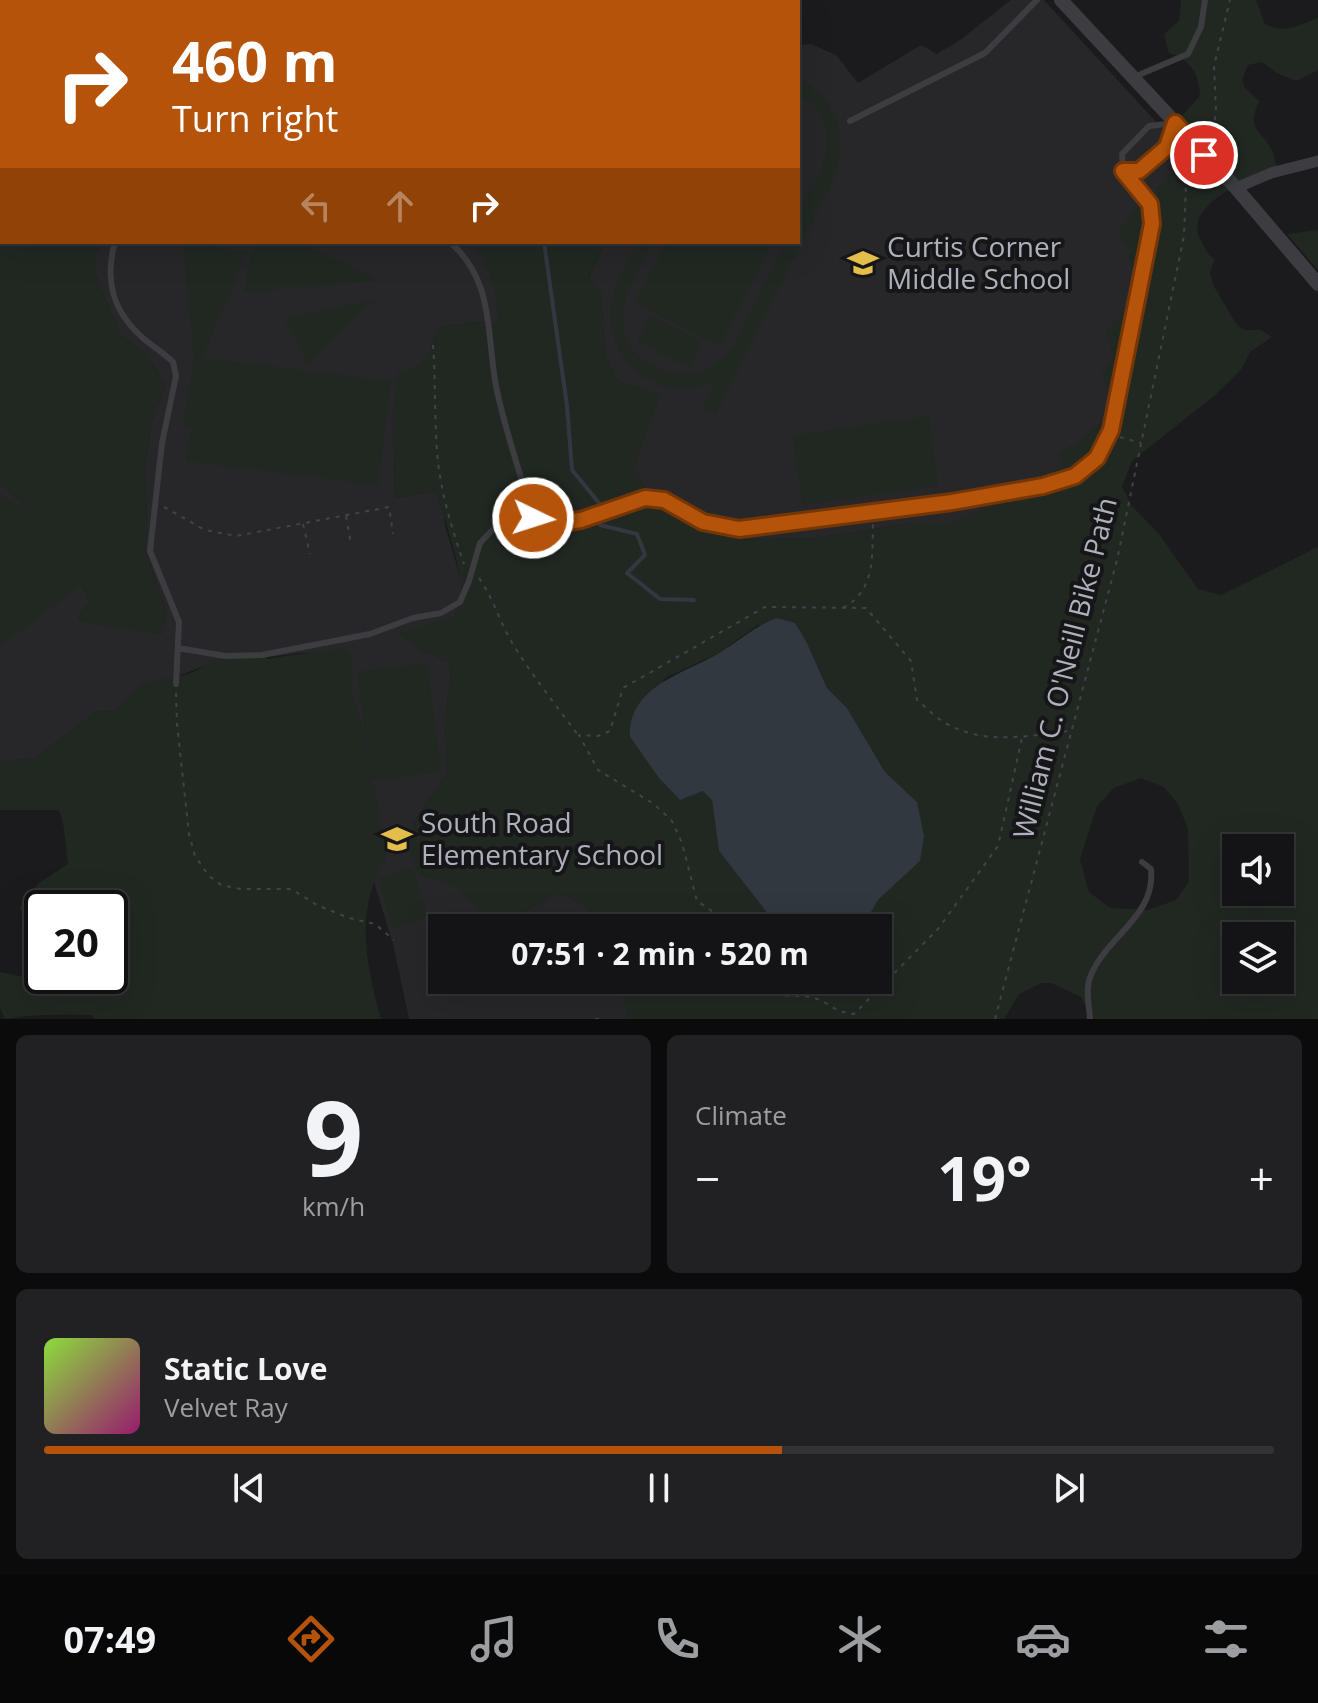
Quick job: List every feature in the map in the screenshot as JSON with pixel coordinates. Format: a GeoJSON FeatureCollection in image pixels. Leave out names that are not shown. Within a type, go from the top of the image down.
{"type":"FeatureCollection","features":[{"type":"Feature","properties":{"kind":"street"},"geometry":{"type":"LineString","coordinates":[[1061,0],[1236,188],[1318,284]]}},
{"type":"Feature","properties":{"kind":"street"},"geometry":{"type":"LineString","coordinates":[[1236,188],[1271,173],[1318,161]]}},
{"type":"Feature","properties":{"kind":"lane"},"geometry":{"type":"LineString","coordinates":[[850,121],[985,53],[1037,0]]}},
{"type":"Feature","properties":{"kind":"lane"},"geometry":{"type":"LineString","coordinates":[[1134,77],[1188,54],[1201,27],[1205,0]]}},
{"type":"Feature","properties":{"kind":"lane"},"geometry":{"type":"LineString","coordinates":[[178,648],[225,656],[262,655],[370,634],[413,618],[441,613],[460,602],[480,543],[496,526],[514,520],[533,518],[555,524],[581,520],[645,498],[664,500],[703,522],[739,529],[952,502],[1043,486],[1075,476],[1097,458],[1109,433],[1152,224],[1150,204],[1123,171],[1122,154],[1149,126],[1175,123],[1167,147],[1139,171],[1123,171]]}},
{"type":"Feature","properties":{"kind":"lane"},"geometry":{"type":"LineString","coordinates":[[115,244],[109,279],[119,310],[131,327],[173,362],[176,376],[162,443],[150,551],[179,622],[176,684]]}},
{"type":"Feature","properties":{"kind":"lane"},"geometry":{"type":"LineString","coordinates":[[452,244],[479,279],[489,317],[496,385],[533,518]]}},
{"type":"Feature","properties":{"kind":"lane"},"geometry":{"type":"LineString","coordinates":[[1090,1019],[1090,977],[1103,954],[1144,906],[1153,886],[1151,869],[1142,862]]}},
{"type":"Feature","properties":{"kind":"path","name":"William C. O'Neill Bike Path"},"geometry":{"type":"LineString","coordinates":[[995,1019],[1117,560],[1184,236],[1186,185],[1213,138],[1216,112],[1214,66],[1230,0]]}},
{"type":"Feature","properties":{"kind":"path"},"geometry":{"type":"LineString","coordinates":[[433,345],[438,463],[454,537],[469,570],[489,592],[501,623],[524,662],[579,735],[598,770],[654,804],[672,821],[682,843],[697,901],[716,914]]}},
{"type":"Feature","properties":{"kind":"path"},"geometry":{"type":"LineString","coordinates":[[1109,433],[1142,444]]}},
{"type":"Feature","properties":{"kind":"path"},"geometry":{"type":"LineString","coordinates":[[155,503],[178,512],[205,530],[236,536],[389,507],[393,534]]}},
{"type":"Feature","properties":{"kind":"path"},"geometry":{"type":"LineString","coordinates":[[842,608],[857,600],[867,585],[874,510]]}},
{"type":"Feature","properties":{"kind":"path"},"geometry":{"type":"LineString","coordinates":[[346,515],[351,544]]}},
{"type":"Feature","properties":{"kind":"path"},"geometry":{"type":"LineString","coordinates":[[303,523],[310,554]]}},
{"type":"Feature","properties":{"kind":"path"},"geometry":{"type":"LineString","coordinates":[[579,735],[598,736],[610,731],[623,688],[765,607],[866,608],[911,661],[917,700],[945,723],[979,737],[1070,730]]}},
{"type":"Feature","properties":{"kind":"path"},"geometry":{"type":"LineString","coordinates":[[176,684],[177,724],[189,834],[195,856],[209,876],[221,885],[241,889],[291,889],[317,905],[375,924],[394,940]]}},
{"type":"Feature","properties":{"kind":"path"},"geometry":{"type":"LineString","coordinates":[[892,976],[938,929],[998,846],[1023,736]]}},
{"type":"Feature","properties":{"kind":"path"},"geometry":{"type":"LineString","coordinates":[[771,994],[817,998],[836,1012],[854,1014],[874,994]]}},
{"type":"Feature","properties":{"kind":"path"},"geometry":{"type":"LineString","coordinates":[[595,1019],[605,1019]]}},
{"type":"Feature","properties":{"kind":"shaded area","name":"Curtis Corner Middle School"},"geometry":{"type":"Polygon","coordinates":[[[1011,0],[1044,0],[1192,161],[1184,169],[1165,178],[1158,197],[1143,207],[1127,243],[1131,247],[1129,256],[1134,271],[1136,298],[1112,344],[1114,357],[1105,377],[1116,397],[1114,411],[1076,445],[1059,455],[1063,463],[1031,495],[1007,494],[995,505],[950,523],[914,523],[816,538],[733,540],[650,500],[634,466],[659,396],[617,380],[605,356],[601,293],[588,279],[604,244],[800,244],[800,45],[811,44],[836,55],[858,83],[921,45],[937,54],[1011,0]]]}},
{"type":"Feature","properties":{"kind":"shaded area"},"geometry":{"type":"Polygon","coordinates":[[[1181,0],[1256,0],[1265,24],[1279,29],[1292,28],[1318,18],[1318,70],[1296,81],[1262,62],[1248,65],[1242,80],[1245,88],[1259,101],[1254,123],[1272,150],[1277,167],[1237,185],[1210,203],[1201,214],[1197,226],[1200,239],[1215,259],[1210,272],[1213,285],[1237,325],[1245,330],[1261,330],[1272,337],[1250,352],[1241,370],[1215,395],[1132,461],[1122,487],[1132,506],[1159,534],[1198,589],[1221,595],[1318,547],[1318,1019],[1092,1019],[1081,997],[1051,983],[1042,983],[1019,994],[1004,1019],[628,1019],[624,994],[892,994],[892,914],[870,914],[878,900],[920,861],[917,802],[885,772],[847,708],[827,688],[807,643],[758,625],[717,654],[665,678],[630,737],[659,778],[680,799],[703,791],[712,799],[719,851],[768,914],[592,914],[585,905],[557,892],[521,914],[483,914],[460,891],[420,875],[410,856],[413,823],[447,772],[445,719],[451,676],[449,662],[420,650],[398,633],[454,617],[462,592],[452,542],[435,491],[395,498],[393,409],[398,372],[421,363],[430,351],[439,327],[480,322],[498,325],[492,281],[473,244],[604,244],[588,278],[601,293],[605,356],[617,380],[660,396],[634,466],[650,500],[661,507],[734,540],[816,538],[914,523],[950,523],[995,505],[998,498],[1007,494],[1031,495],[1063,463],[1058,455],[1076,445],[1114,411],[1116,397],[1106,385],[1102,373],[1114,357],[1106,332],[1136,298],[1129,287],[1134,271],[1129,256],[1130,247],[1118,231],[1138,208],[1158,197],[1157,186],[1165,178],[1184,169],[1201,153],[1176,122],[1200,96],[1198,81],[1188,63],[1169,53],[1164,34],[1179,21],[1181,0]],[[1141,778],[1114,788],[1097,806],[1080,859],[1089,892],[1110,908],[1148,910],[1176,900],[1189,882],[1188,829],[1178,804],[1164,787],[1141,778]]]}},
{"type":"Feature","properties":{"kind":"shaded area"},"geometry":{"type":"Polygon","coordinates":[[[800,79],[823,96],[836,117],[840,142],[837,172],[716,414],[703,408],[715,383],[687,388],[662,385],[647,379],[625,359],[612,331],[612,299],[637,244],[652,244],[634,277],[624,306],[625,334],[633,349],[645,361],[677,373],[710,367],[729,352],[784,244],[800,244],[800,210],[828,147],[823,121],[800,94],[800,79]]]}},
{"type":"Feature","properties":{"kind":"shaded area"},"geometry":{"type":"Polygon","coordinates":[[[1318,230],[1318,270],[1287,234],[1318,230]]]}},
{"type":"Feature","properties":{"kind":"shaded area"},"geometry":{"type":"Polygon","coordinates":[[[0,244],[102,244],[96,254],[96,275],[121,336],[146,353],[165,385],[152,421],[145,464],[145,549],[167,614],[162,635],[89,623],[78,618],[89,603],[83,584],[0,646],[0,494],[20,506],[58,538],[0,483],[0,244]]]}},
{"type":"Feature","properties":{"kind":"shaded area"},"geometry":{"type":"Polygon","coordinates":[[[102,244],[473,244],[487,263],[498,300],[498,325],[480,322],[439,327],[428,357],[412,371],[393,409],[395,498],[435,491],[444,512],[462,596],[454,617],[420,650],[449,662],[451,676],[445,719],[447,772],[413,823],[420,875],[452,884],[484,914],[428,914],[428,994],[624,994],[628,1019],[409,1019],[393,944],[374,882],[370,784],[362,728],[350,690],[351,673],[317,654],[300,653],[206,665],[170,679],[143,684],[114,711],[97,712],[34,758],[0,762],[0,483],[54,532],[76,563],[89,603],[78,618],[89,623],[162,634],[167,614],[145,549],[145,464],[152,421],[165,385],[146,353],[121,336],[96,275],[96,254],[102,244]]]}},
{"type":"Feature","properties":{"kind":"shaded area"},"geometry":{"type":"Polygon","coordinates":[[[183,244],[248,251],[202,358],[391,381],[378,485],[186,461],[191,428],[183,426],[194,357],[183,244]]]}},
{"type":"Feature","properties":{"kind":"shaded area"},"geometry":{"type":"Polygon","coordinates":[[[253,244],[303,244],[375,281],[244,292],[253,244]]]}},
{"type":"Feature","properties":{"kind":"shaded area"},"geometry":{"type":"Polygon","coordinates":[[[666,244],[771,244],[719,346],[635,303],[666,244]]]}},
{"type":"Feature","properties":{"kind":"shaded area"},"geometry":{"type":"Polygon","coordinates":[[[373,299],[375,303],[371,303],[309,365],[284,318],[373,299]]]}},
{"type":"Feature","properties":{"kind":"shaded area"},"geometry":{"type":"Polygon","coordinates":[[[650,315],[702,342],[689,368],[637,341],[650,315]]]}},
{"type":"Feature","properties":{"kind":"shaded area"},"geometry":{"type":"Polygon","coordinates":[[[929,416],[938,486],[802,505],[793,435],[929,416]]]}},
{"type":"Feature","properties":{"kind":"shaded area"},"geometry":{"type":"Polygon","coordinates":[[[777,618],[795,623],[827,688],[847,708],[885,772],[917,802],[924,836],[920,861],[878,900],[870,914],[768,914],[719,851],[712,800],[703,791],[680,800],[659,778],[630,737],[638,705],[648,694],[777,618]]]}},
{"type":"Feature","properties":{"kind":"shaded area"},"geometry":{"type":"Polygon","coordinates":[[[345,647],[353,656],[350,690],[362,728],[370,784],[375,786],[386,858],[376,877],[366,917],[368,958],[381,1019],[95,1019],[92,1015],[70,1014],[5,1019],[0,1008],[0,972],[24,977],[24,994],[128,994],[128,890],[33,890],[68,864],[63,823],[59,810],[0,810],[0,762],[34,758],[97,712],[114,711],[143,684],[187,674],[202,667],[208,660],[265,656],[268,659],[345,647]]]}},
{"type":"Feature","properties":{"kind":"shaded area"},"geometry":{"type":"Polygon","coordinates":[[[427,663],[441,772],[371,781],[357,672],[427,663]]]}},
{"type":"Feature","properties":{"kind":"shaded area"},"geometry":{"type":"Polygon","coordinates":[[[412,867],[428,917],[393,928],[378,878],[412,867]]]}},
{"type":"Feature","properties":{"kind":"shaded area"},"geometry":{"type":"Polygon","coordinates":[[[557,892],[585,905],[592,914],[521,914],[557,892]]]}},
{"type":"Feature","properties":{"kind":"waterway"},"geometry":{"type":"LineString","coordinates":[[544,244],[567,406],[572,470],[599,503]]}},
{"type":"Feature","properties":{"kind":"waterway"},"geometry":{"type":"LineString","coordinates":[[600,525],[637,534],[645,555],[627,573],[660,599],[694,600]]}},
{"type":"Feature","properties":{"kind":"place","name":"Curtis Corner Middle School"},"geometry":{"type":"Point","coordinates":[863,263]}},
{"type":"Feature","properties":{"kind":"place","name":"South Road Elementary School"},"geometry":{"type":"Point","coordinates":[397,839]}},
{"type":"Feature","properties":{"kind":"route"},"geometry":{"type":"LineString","coordinates":[[533,518],[555,524],[581,520],[645,498],[664,500],[703,522],[739,529],[952,502],[1043,486],[1075,476],[1097,458],[1111,430],[1152,224],[1150,204],[1123,171],[1139,171],[1167,147],[1175,123],[1204,155]]}}]}
